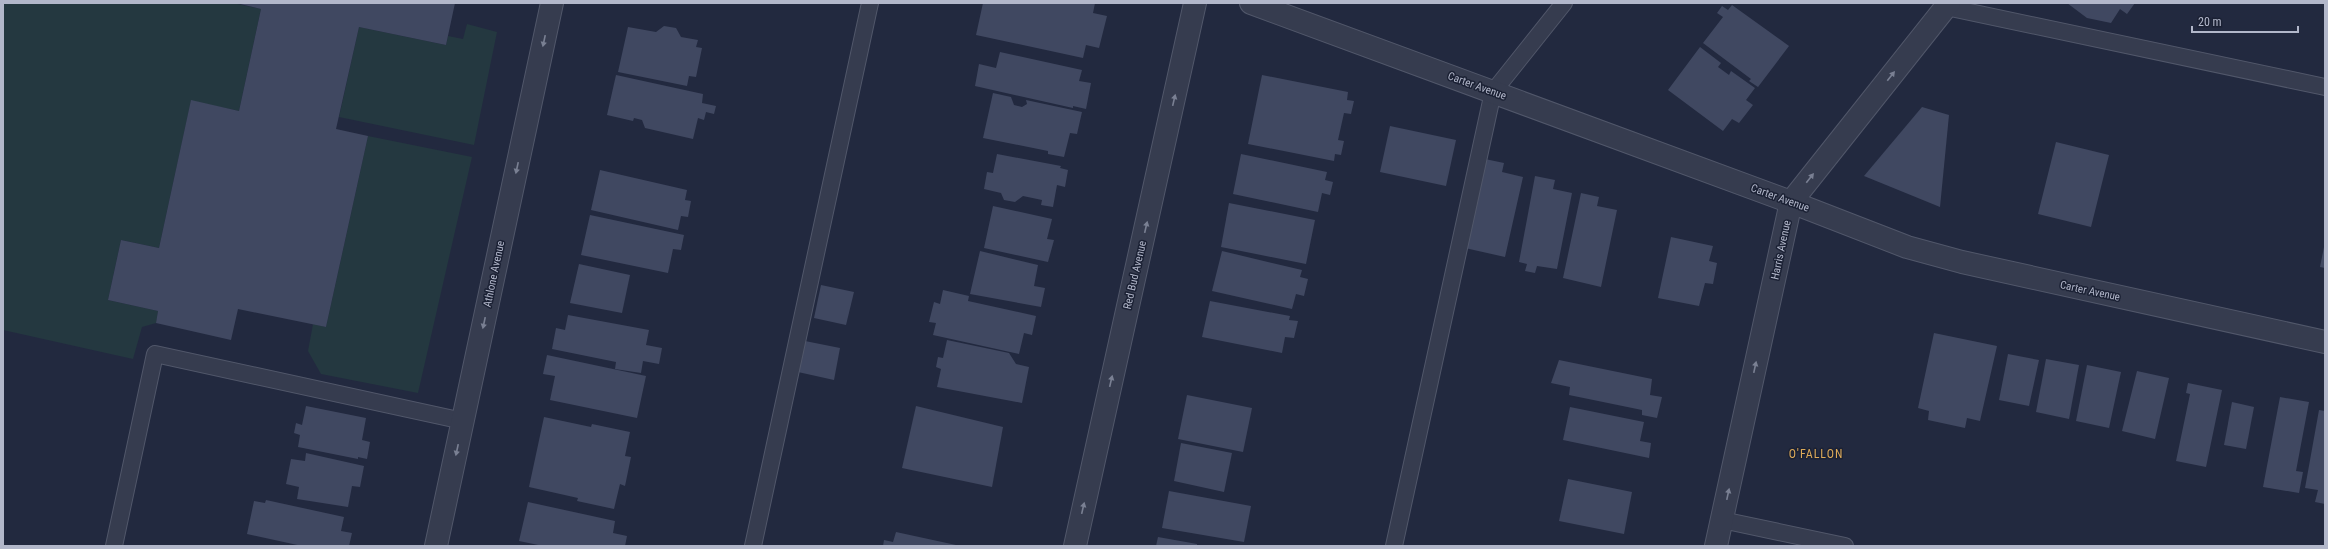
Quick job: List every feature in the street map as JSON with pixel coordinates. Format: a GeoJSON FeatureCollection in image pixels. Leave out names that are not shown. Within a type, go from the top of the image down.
{"type":"FeatureCollection","features":[{"type":"Feature","properties":{"kind":"street","name":"Athlone Avenue"},"geometry":{"type":"LineString","coordinates":[[436,546],[552,3]]}},
{"type":"Feature","properties":{"kind":"street","name":"Red Bud Avenue"},"geometry":{"type":"LineString","coordinates":[[1075,546],[1195,3]]}},
{"type":"Feature","properties":{"kind":"street","name":"Carter Avenue"},"geometry":{"type":"LineString","coordinates":[[1251,3],[1791,202],[1907,247],[1955,260],[2325,342]]}},
{"type":"Feature","properties":{"kind":"street","name":"Harris Avenue"},"geometry":{"type":"LineString","coordinates":[[1716,546],[1791,202],[1947,5]]}},
{"type":"Feature","properties":{"kind":"lane"},"geometry":{"type":"LineString","coordinates":[[753,546],[870,3]]}},
{"type":"Feature","properties":{"kind":"lane"},"geometry":{"type":"LineString","coordinates":[[1394,546],[1493,92],[1564,3]]}},
{"type":"Feature","properties":{"kind":"lane"},"geometry":{"type":"LineString","coordinates":[[1947,5],[2325,86]]}},
{"type":"Feature","properties":{"kind":"lane"},"geometry":{"type":"LineString","coordinates":[[114,546],[155,354],[463,421]]}},
{"type":"Feature","properties":{"kind":"lane"},"geometry":{"type":"LineString","coordinates":[[1722,520],[1845,546]]}},
{"type":"Feature","properties":{"kind":"shaded area"},"geometry":{"type":"Polygon","coordinates":[[[3,3],[233,3],[261,9],[239,111],[191,101],[159,248],[121,240],[108,300],[158,311],[156,323],[142,327],[133,359],[3,330],[3,3]]]}},
{"type":"Feature","properties":{"kind":"shaded area"},"geometry":{"type":"Polygon","coordinates":[[[467,24],[497,32],[474,145],[339,117],[359,27],[446,45],[448,36],[463,39],[467,24]]]}},
{"type":"Feature","properties":{"kind":"shaded area"},"geometry":{"type":"Polygon","coordinates":[[[368,136],[472,157],[418,393],[321,374],[308,351],[313,324],[326,327],[368,136]]]}},
{"type":"Feature","properties":{"kind":"building"},"geometry":{"type":"Polygon","coordinates":[[[236,3],[455,3],[446,45],[359,27],[336,129],[368,136],[326,327],[238,309],[231,340],[156,323],[158,311],[108,300],[121,240],[159,248],[191,100],[239,111],[261,9],[236,3]]]}},
{"type":"Feature","properties":{"kind":"building"},"geometry":{"type":"Polygon","coordinates":[[[983,3],[1095,3],[1093,13],[1107,16],[1099,48],[1086,45],[1083,58],[976,35],[983,3]]]}},
{"type":"Feature","properties":{"kind":"building"},"geometry":{"type":"Polygon","coordinates":[[[2067,3],[2135,3],[2127,14],[2120,9],[2111,23],[2087,18],[2067,3]]]}},
{"type":"Feature","properties":{"kind":"building"},"geometry":{"type":"Polygon","coordinates":[[[1732,5],[1789,46],[1758,87],[1749,81],[1751,79],[1703,43],[1723,17],[1717,13],[1722,6],[1728,10],[1732,5]]]}},
{"type":"Feature","properties":{"kind":"building"},"geometry":{"type":"Polygon","coordinates":[[[664,26],[676,28],[681,37],[698,40],[696,47],[702,48],[696,77],[689,76],[687,86],[618,72],[628,27],[656,32],[664,26]]]}},
{"type":"Feature","properties":{"kind":"building"},"geometry":{"type":"Polygon","coordinates":[[[1700,47],[1721,63],[1718,67],[1729,75],[1731,71],[1755,88],[1746,100],[1753,105],[1739,123],[1732,119],[1723,131],[1668,90],[1700,47]]]}},
{"type":"Feature","properties":{"kind":"building"},"geometry":{"type":"Polygon","coordinates":[[[1000,52],[1082,70],[1079,81],[1091,83],[1086,109],[1073,106],[1073,108],[975,86],[979,64],[996,68],[1000,52]]]}},
{"type":"Feature","properties":{"kind":"building"},"geometry":{"type":"Polygon","coordinates":[[[616,75],[703,94],[702,103],[716,106],[714,114],[706,112],[704,120],[698,118],[693,139],[645,128],[642,120],[634,118],[633,121],[607,115],[616,75]]]}},
{"type":"Feature","properties":{"kind":"building"},"geometry":{"type":"Polygon","coordinates":[[[1262,75],[1348,92],[1347,100],[1354,101],[1351,114],[1344,113],[1338,140],[1344,141],[1341,155],[1335,154],[1334,161],[1248,144],[1262,75]]]}},
{"type":"Feature","properties":{"kind":"building"},"geometry":{"type":"Polygon","coordinates":[[[993,93],[1011,97],[1014,105],[1022,107],[1027,104],[1026,100],[1082,112],[1077,134],[1070,133],[1064,157],[1048,154],[1048,151],[983,138],[993,93]]]}},
{"type":"Feature","properties":{"kind":"building"},"geometry":{"type":"Polygon","coordinates":[[[1922,107],[1949,115],[1940,207],[1864,176],[1922,107]]]}},
{"type":"Feature","properties":{"kind":"building"},"geometry":{"type":"Polygon","coordinates":[[[1390,126],[1456,140],[1446,186],[1380,172],[1390,126]]]}},
{"type":"Feature","properties":{"kind":"building"},"geometry":{"type":"Polygon","coordinates":[[[2056,142],[2109,155],[2091,227],[2038,214],[2056,142]]]}},
{"type":"Feature","properties":{"kind":"building"},"geometry":{"type":"Polygon","coordinates":[[[997,154],[1061,166],[1060,168],[1068,170],[1065,187],[1057,185],[1053,207],[1041,205],[1042,200],[1023,196],[1015,202],[1004,200],[1001,193],[984,189],[987,172],[993,173],[997,154]]]}},
{"type":"Feature","properties":{"kind":"building"},"geometry":{"type":"Polygon","coordinates":[[[1241,154],[1327,172],[1325,180],[1333,182],[1330,195],[1322,193],[1318,212],[1233,194],[1241,154]]]}},
{"type":"Feature","properties":{"kind":"building"},"geometry":{"type":"Polygon","coordinates":[[[1485,159],[1504,163],[1502,172],[1523,177],[1505,257],[1465,248],[1485,159]]]}},
{"type":"Feature","properties":{"kind":"building"},"geometry":{"type":"Polygon","coordinates":[[[600,170],[687,190],[685,200],[691,201],[688,217],[681,216],[678,230],[591,210],[600,170]]]}},
{"type":"Feature","properties":{"kind":"building"},"geometry":{"type":"Polygon","coordinates":[[[1535,176],[1555,180],[1553,189],[1572,193],[1557,269],[1537,266],[1535,273],[1525,271],[1527,264],[1519,262],[1535,176]]]}},
{"type":"Feature","properties":{"kind":"building"},"geometry":{"type":"Polygon","coordinates":[[[1581,193],[1599,197],[1597,206],[1617,210],[1601,287],[1563,278],[1581,193]]]}},
{"type":"Feature","properties":{"kind":"building"},"geometry":{"type":"Polygon","coordinates":[[[1229,203],[1315,220],[1306,264],[1221,247],[1229,203]]]}},
{"type":"Feature","properties":{"kind":"building"},"geometry":{"type":"Polygon","coordinates":[[[993,206],[1052,219],[1047,239],[1054,240],[1048,262],[984,248],[993,206]]]}},
{"type":"Feature","properties":{"kind":"building"},"geometry":{"type":"Polygon","coordinates":[[[590,215],[684,235],[681,250],[673,249],[668,273],[581,255],[590,215]]]}},
{"type":"Feature","properties":{"kind":"building"},"geometry":{"type":"Polygon","coordinates":[[[1671,237],[1713,246],[1709,261],[1717,263],[1713,284],[1705,283],[1699,306],[1658,298],[1671,237]]]}},
{"type":"Feature","properties":{"kind":"building"},"geometry":{"type":"Polygon","coordinates":[[[2325,242],[2325,268],[2320,267],[2325,242]]]}},
{"type":"Feature","properties":{"kind":"building"},"geometry":{"type":"Polygon","coordinates":[[[980,251],[1038,265],[1034,286],[1045,288],[1041,307],[970,294],[980,251]]]}},
{"type":"Feature","properties":{"kind":"building"},"geometry":{"type":"Polygon","coordinates":[[[1222,251],[1302,270],[1300,277],[1308,279],[1304,296],[1296,294],[1292,309],[1212,291],[1222,251]]]}},
{"type":"Feature","properties":{"kind":"building"},"geometry":{"type":"Polygon","coordinates":[[[579,264],[630,275],[622,313],[570,303],[579,264]]]}},
{"type":"Feature","properties":{"kind":"building"},"geometry":{"type":"Polygon","coordinates":[[[821,285],[854,292],[846,325],[814,318],[821,285]]]}},
{"type":"Feature","properties":{"kind":"building"},"geometry":{"type":"Polygon","coordinates":[[[943,290],[969,296],[968,301],[1036,316],[1032,335],[1024,333],[1019,354],[933,335],[936,323],[929,322],[934,302],[940,304],[943,290]]]}},
{"type":"Feature","properties":{"kind":"building"},"geometry":{"type":"Polygon","coordinates":[[[1210,301],[1290,316],[1289,320],[1298,321],[1294,338],[1285,337],[1282,353],[1202,337],[1210,301]]]}},
{"type":"Feature","properties":{"kind":"building"},"geometry":{"type":"Polygon","coordinates":[[[568,315],[649,330],[646,345],[662,348],[659,364],[643,361],[641,373],[615,369],[616,362],[552,349],[556,328],[565,330],[568,315]]]}},
{"type":"Feature","properties":{"kind":"building"},"geometry":{"type":"Polygon","coordinates":[[[1934,333],[1997,346],[1980,421],[1967,418],[1965,428],[1928,420],[1929,411],[1918,408],[1934,333]]]}},
{"type":"Feature","properties":{"kind":"building"},"geometry":{"type":"Polygon","coordinates":[[[947,340],[1009,353],[1016,364],[1029,367],[1022,403],[937,387],[941,369],[936,367],[938,357],[943,358],[947,340]]]}},
{"type":"Feature","properties":{"kind":"building"},"geometry":{"type":"Polygon","coordinates":[[[805,341],[840,348],[834,380],[798,372],[805,341]]]}},
{"type":"Feature","properties":{"kind":"building"},"geometry":{"type":"Polygon","coordinates":[[[2008,354],[2039,360],[2029,406],[1999,400],[2008,354]]]}},
{"type":"Feature","properties":{"kind":"building"},"geometry":{"type":"Polygon","coordinates":[[[547,355],[646,376],[637,418],[550,400],[555,376],[543,374],[547,355]]]}},
{"type":"Feature","properties":{"kind":"building"},"geometry":{"type":"Polygon","coordinates":[[[2046,359],[2079,365],[2069,419],[2036,412],[2046,359]]]}},
{"type":"Feature","properties":{"kind":"building"},"geometry":{"type":"Polygon","coordinates":[[[1559,360],[1652,379],[1650,395],[1662,397],[1657,418],[1642,415],[1642,410],[1569,395],[1570,387],[1551,383],[1559,360]]]}},
{"type":"Feature","properties":{"kind":"building"},"geometry":{"type":"Polygon","coordinates":[[[2087,365],[2121,372],[2109,428],[2076,421],[2087,365]]]}},
{"type":"Feature","properties":{"kind":"building"},"geometry":{"type":"Polygon","coordinates":[[[2137,371],[2169,378],[2155,439],[2122,431],[2137,371]]]}},
{"type":"Feature","properties":{"kind":"building"},"geometry":{"type":"Polygon","coordinates":[[[2188,383],[2222,390],[2206,467],[2176,461],[2190,394],[2186,393],[2188,383]]]}},
{"type":"Feature","properties":{"kind":"building"},"geometry":{"type":"Polygon","coordinates":[[[1187,395],[1252,408],[1243,452],[1178,439],[1187,395]]]}},
{"type":"Feature","properties":{"kind":"building"},"geometry":{"type":"Polygon","coordinates":[[[2280,397],[2309,402],[2296,471],[2303,472],[2299,493],[2263,487],[2280,397]]]}},
{"type":"Feature","properties":{"kind":"building"},"geometry":{"type":"Polygon","coordinates":[[[2232,402],[2254,407],[2246,449],[2224,445],[2232,402]]]}},
{"type":"Feature","properties":{"kind":"building"},"geometry":{"type":"Polygon","coordinates":[[[306,406],[366,418],[362,440],[370,442],[367,459],[358,457],[358,459],[298,447],[300,435],[294,433],[296,423],[302,425],[306,406]]]}},
{"type":"Feature","properties":{"kind":"building"},"geometry":{"type":"Polygon","coordinates":[[[916,406],[1003,427],[992,487],[902,468],[916,406]]]}},
{"type":"Feature","properties":{"kind":"building"},"geometry":{"type":"Polygon","coordinates":[[[1570,407],[1644,422],[1640,441],[1651,443],[1649,458],[1563,440],[1570,407]]]}},
{"type":"Feature","properties":{"kind":"building"},"geometry":{"type":"Polygon","coordinates":[[[2319,410],[2325,411],[2325,504],[2315,502],[2318,490],[2305,488],[2319,410]]]}},
{"type":"Feature","properties":{"kind":"building"},"geometry":{"type":"Polygon","coordinates":[[[544,417],[591,427],[592,424],[630,432],[625,456],[631,457],[625,486],[620,484],[614,509],[577,501],[578,498],[529,487],[544,417]]]}},
{"type":"Feature","properties":{"kind":"building"},"geometry":{"type":"Polygon","coordinates":[[[1181,443],[1232,453],[1224,492],[1174,481],[1181,443]]]}},
{"type":"Feature","properties":{"kind":"building"},"geometry":{"type":"Polygon","coordinates":[[[306,453],[364,466],[360,487],[352,486],[348,507],[297,499],[299,487],[286,484],[291,459],[305,461],[306,453]]]}},
{"type":"Feature","properties":{"kind":"building"},"geometry":{"type":"Polygon","coordinates":[[[1568,479],[1632,492],[1624,534],[1559,521],[1568,479]]]}},
{"type":"Feature","properties":{"kind":"building"},"geometry":{"type":"Polygon","coordinates":[[[1169,491],[1251,506],[1244,542],[1162,528],[1169,491]]]}},
{"type":"Feature","properties":{"kind":"building"},"geometry":{"type":"Polygon","coordinates":[[[266,500],[344,517],[341,531],[352,533],[349,546],[302,546],[247,534],[254,501],[265,503],[266,500]]]}},
{"type":"Feature","properties":{"kind":"building"},"geometry":{"type":"Polygon","coordinates":[[[528,502],[615,521],[613,533],[627,536],[625,546],[543,546],[519,541],[528,502]]]}},
{"type":"Feature","properties":{"kind":"building"},"geometry":{"type":"Polygon","coordinates":[[[896,532],[956,546],[883,546],[884,540],[893,542],[896,532]]]}},
{"type":"Feature","properties":{"kind":"building"},"geometry":{"type":"Polygon","coordinates":[[[1158,537],[1197,544],[1197,546],[1156,546],[1158,537]]]}},
{"type":"Feature","properties":{"kind":"district","name":"O'FALLON"},"geometry":{"type":"Point","coordinates":[1816,454]}}]}
